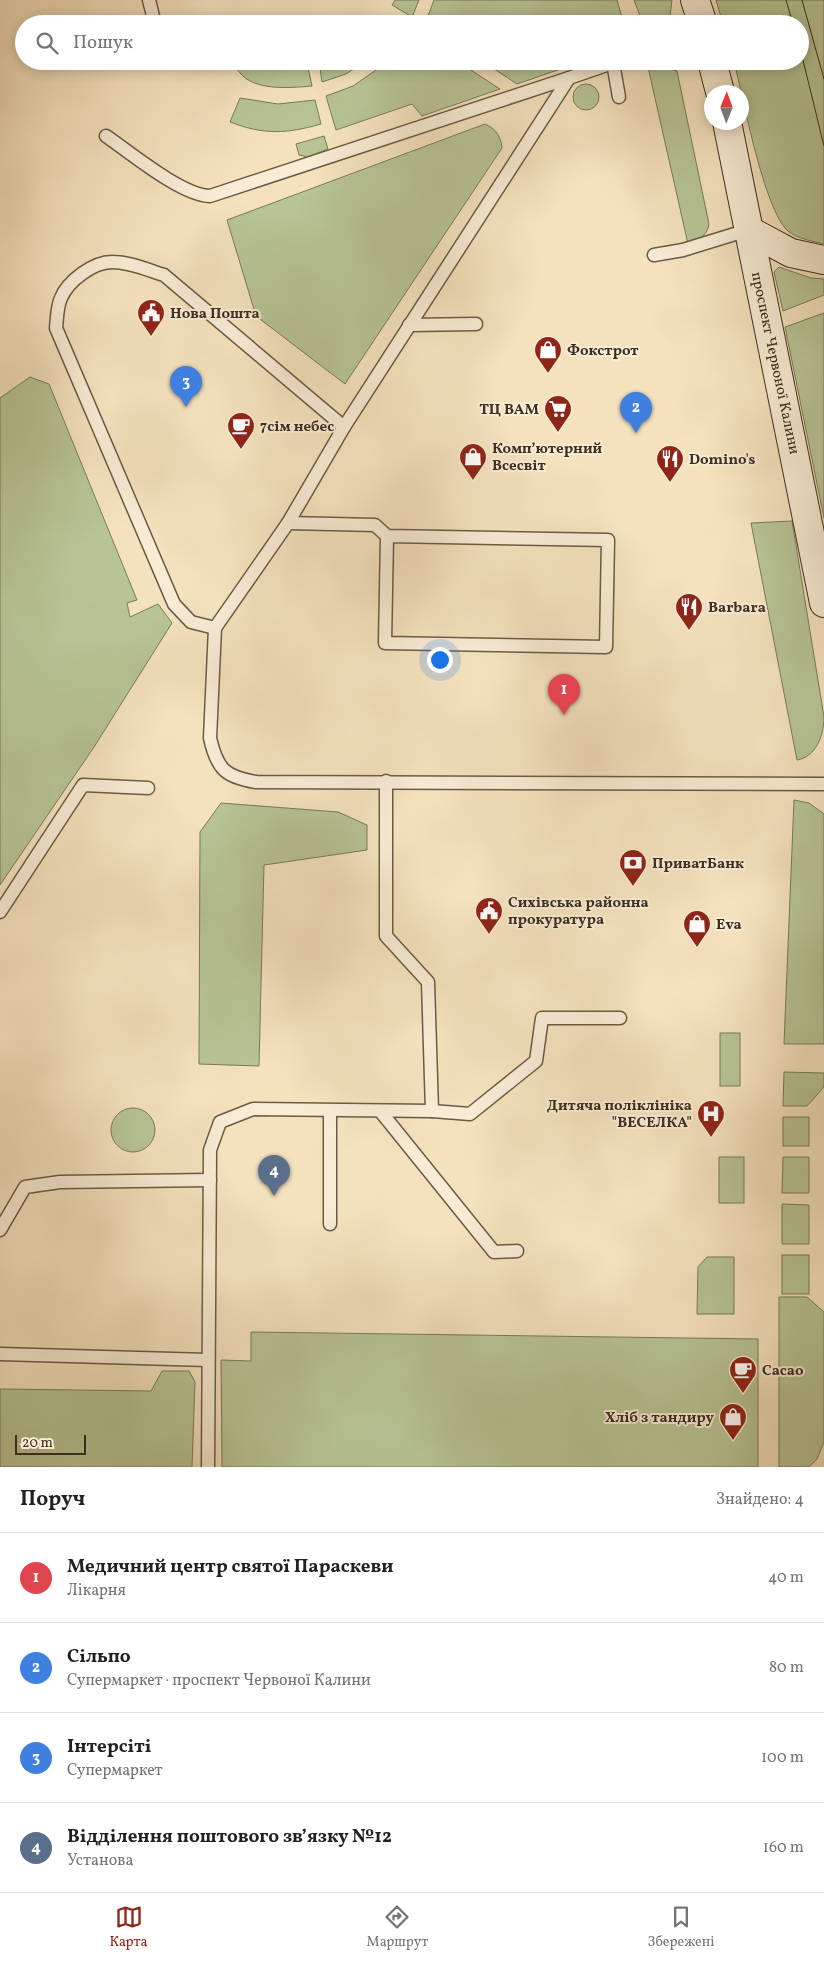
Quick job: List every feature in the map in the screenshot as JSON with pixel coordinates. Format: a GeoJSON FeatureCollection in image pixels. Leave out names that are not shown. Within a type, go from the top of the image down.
{"type":"FeatureCollection","features":[{"type":"Feature","properties":{"kind":"main road"},"geometry":{"type":"LineString","coordinates":[[696,0],[700,15]]}},
{"type":"Feature","properties":{"kind":"main road"},"geometry":{"type":"LineString","coordinates":[[714,70],[718,85]]}},
{"type":"Feature","properties":{"kind":"main road","name":"проспект Червоної Калини"},"geometry":{"type":"LineString","coordinates":[[729,130],[824,603]]}},
{"type":"Feature","properties":{"kind":"main road"},"geometry":{"type":"LineString","coordinates":[[748,230],[791,253],[824,260]]}},
{"type":"Feature","properties":{"kind":"lane"},"geometry":{"type":"LineString","coordinates":[[149,0],[153,15]]}},
{"type":"Feature","properties":{"kind":"lane"},"geometry":{"type":"LineString","coordinates":[[106,136],[179,185],[201,196],[210,196],[592,70]]}},
{"type":"Feature","properties":{"kind":"lane"},"geometry":{"type":"LineString","coordinates":[[617,70],[619,98]]}},
{"type":"Feature","properties":{"kind":"lane"},"geometry":{"type":"LineString","coordinates":[[569,78],[344,427],[288,523],[215,628],[210,738],[216,762],[222,769],[236,778],[256,782],[824,784]]}},
{"type":"Feature","properties":{"kind":"lane"},"geometry":{"type":"LineString","coordinates":[[654,254],[684,250],[748,230]]}},
{"type":"Feature","properties":{"kind":"lane"},"geometry":{"type":"LineString","coordinates":[[215,628],[191,622],[174,604],[56,328],[60,299],[71,282],[93,267],[111,262],[130,264],[164,276],[344,427]]}},
{"type":"Feature","properties":{"kind":"lane"},"geometry":{"type":"LineString","coordinates":[[409,325],[476,324]]}},
{"type":"Feature","properties":{"kind":"lane"},"geometry":{"type":"LineString","coordinates":[[288,523],[375,525],[387,536],[608,540],[606,647],[385,644],[387,536]]}},
{"type":"Feature","properties":{"kind":"lane"},"geometry":{"type":"LineString","coordinates":[[386,781],[386,936],[428,982],[432,1111]]}},
{"type":"Feature","properties":{"kind":"lane"},"geometry":{"type":"LineString","coordinates":[[0,912],[82,785],[148,788]]}},
{"type":"Feature","properties":{"kind":"lane"},"geometry":{"type":"LineString","coordinates":[[208,1467],[210,1150],[220,1122],[252,1110],[432,1111],[470,1114],[536,1061],[542,1018],[620,1018]]}},
{"type":"Feature","properties":{"kind":"lane"},"geometry":{"type":"LineString","coordinates":[[330,1111],[330,1224]]}},
{"type":"Feature","properties":{"kind":"lane"},"geometry":{"type":"LineString","coordinates":[[381,1112],[494,1252],[517,1251]]}},
{"type":"Feature","properties":{"kind":"lane"},"geometry":{"type":"LineString","coordinates":[[0,1230],[25,1187],[60,1182],[210,1180]]}},
{"type":"Feature","properties":{"kind":"lane"},"geometry":{"type":"LineString","coordinates":[[0,1354],[208,1360]]}},
{"type":"Feature","properties":{"kind":"green space"},"geometry":{"type":"Polygon","coordinates":[[[395,0],[419,0],[413,15],[409,15],[392,5],[395,0]]]}},
{"type":"Feature","properties":{"kind":"green space"},"geometry":{"type":"Polygon","coordinates":[[[434,0],[617,0],[621,15],[428,15],[434,0]]]}},
{"type":"Feature","properties":{"kind":"green space"},"geometry":{"type":"Polygon","coordinates":[[[634,0],[672,0],[670,15],[640,15],[634,0]]]}},
{"type":"Feature","properties":{"kind":"green space"},"geometry":{"type":"Polygon","coordinates":[[[716,0],[824,0],[824,244],[792,234],[779,219],[755,152],[749,125],[749,85],[740,85],[736,70],[809,70],[809,15],[720,15],[716,0]]]}},
{"type":"Feature","properties":{"kind":"green space"},"geometry":{"type":"Polygon","coordinates":[[[309,70],[312,86],[279,87],[256,84],[246,79],[239,71],[309,70]]]}},
{"type":"Feature","properties":{"kind":"green space"},"geometry":{"type":"Polygon","coordinates":[[[320,70],[352,70],[346,74],[322,82],[320,70]]]}},
{"type":"Feature","properties":{"kind":"green space"},"geometry":{"type":"Polygon","coordinates":[[[376,70],[471,70],[500,89],[422,116],[412,104],[336,130],[326,96],[353,86],[376,70]]]}},
{"type":"Feature","properties":{"kind":"green space"},"geometry":{"type":"Polygon","coordinates":[[[496,70],[558,70],[517,84],[496,70]]]}},
{"type":"Feature","properties":{"kind":"green space"},"geometry":{"type":"Polygon","coordinates":[[[649,70],[677,71],[709,224],[704,235],[688,244],[649,70]]]}},
{"type":"Feature","properties":{"kind":"green space"},"geometry":{"type":"Polygon","coordinates":[[[586,84],[595,88],[599,97],[595,106],[586,110],[577,106],[573,97],[577,88],[586,84]]]}},
{"type":"Feature","properties":{"kind":"green space"},"geometry":{"type":"Polygon","coordinates":[[[240,98],[278,104],[315,100],[321,124],[297,130],[275,132],[242,126],[230,122],[240,98]]]}},
{"type":"Feature","properties":{"kind":"green space"},"geometry":{"type":"Polygon","coordinates":[[[485,124],[497,133],[502,148],[345,384],[256,316],[227,220],[485,124]]]}},
{"type":"Feature","properties":{"kind":"green space"},"geometry":{"type":"Polygon","coordinates":[[[324,136],[328,149],[307,157],[299,155],[296,144],[324,136]]]}},
{"type":"Feature","properties":{"kind":"green space"},"geometry":{"type":"Polygon","coordinates":[[[779,267],[811,278],[824,279],[824,295],[783,311],[774,272],[779,267]]]}},
{"type":"Feature","properties":{"kind":"green space"},"geometry":{"type":"Polygon","coordinates":[[[824,313],[824,518],[785,327],[824,313]]]}},
{"type":"Feature","properties":{"kind":"green space"},"geometry":{"type":"Polygon","coordinates":[[[30,377],[49,384],[137,600],[127,603],[130,617],[158,604],[172,623],[94,747],[0,885],[0,398],[30,377]]]}},
{"type":"Feature","properties":{"kind":"green space"},"geometry":{"type":"Polygon","coordinates":[[[792,521],[824,717],[824,724],[818,744],[809,755],[797,760],[751,523],[792,521]]]}},
{"type":"Feature","properties":{"kind":"green space"},"geometry":{"type":"Polygon","coordinates":[[[794,800],[809,803],[824,814],[824,1044],[784,1044],[794,800]]]}},
{"type":"Feature","properties":{"kind":"green space"},"geometry":{"type":"Polygon","coordinates":[[[221,803],[338,812],[367,825],[367,850],[264,865],[259,1066],[199,1064],[200,832],[221,803]]]}},
{"type":"Feature","properties":{"kind":"green space"},"geometry":{"type":"Polygon","coordinates":[[[720,1033],[740,1033],[740,1086],[720,1086],[720,1033]]]}},
{"type":"Feature","properties":{"kind":"green space"},"geometry":{"type":"Polygon","coordinates":[[[784,1072],[824,1073],[824,1087],[807,1106],[783,1106],[784,1072]]]}},
{"type":"Feature","properties":{"kind":"green space"},"geometry":{"type":"Polygon","coordinates":[[[129,1108],[137,1108],[149,1114],[155,1130],[149,1146],[137,1152],[129,1152],[117,1146],[111,1134],[111,1126],[117,1114],[129,1108]]]}},
{"type":"Feature","properties":{"kind":"green space"},"geometry":{"type":"Polygon","coordinates":[[[783,1117],[809,1117],[809,1146],[783,1146],[783,1117]]]}},
{"type":"Feature","properties":{"kind":"green space"},"geometry":{"type":"Polygon","coordinates":[[[719,1157],[744,1157],[744,1203],[719,1203],[719,1157]]]}},
{"type":"Feature","properties":{"kind":"green space"},"geometry":{"type":"Polygon","coordinates":[[[783,1157],[809,1157],[809,1193],[782,1193],[783,1157]]]}},
{"type":"Feature","properties":{"kind":"green space"},"geometry":{"type":"Polygon","coordinates":[[[782,1204],[809,1205],[809,1244],[782,1244],[782,1204]]]}},
{"type":"Feature","properties":{"kind":"green space"},"geometry":{"type":"Polygon","coordinates":[[[782,1255],[809,1255],[809,1294],[782,1294],[782,1255]]]}},
{"type":"Feature","properties":{"kind":"green space"},"geometry":{"type":"Polygon","coordinates":[[[707,1257],[734,1257],[734,1314],[697,1314],[698,1267],[707,1257]]]}},
{"type":"Feature","properties":{"kind":"green space"},"geometry":{"type":"Polygon","coordinates":[[[779,1297],[807,1297],[824,1312],[824,1442],[817,1459],[809,1467],[779,1467],[779,1297]]]}},
{"type":"Feature","properties":{"kind":"green space"},"geometry":{"type":"Polygon","coordinates":[[[251,1332],[758,1339],[758,1467],[222,1467],[221,1360],[251,1361],[251,1332]]]}},
{"type":"Feature","properties":{"kind":"green space"},"geometry":{"type":"Polygon","coordinates":[[[162,1371],[189,1371],[195,1382],[192,1467],[0,1467],[0,1389],[151,1391],[162,1371]]]}},
{"type":"Feature","properties":{"kind":"tram line"},"geometry":{"type":"LineString","coordinates":[[786,0],[790,15]]}},
{"type":"Feature","properties":{"kind":"tram line"},"geometry":{"type":"LineString","coordinates":[[802,0],[806,15]]}},
{"type":"Feature","properties":{"kind":"tram line"},"geometry":{"type":"LineString","coordinates":[[809,25],[824,79]]}},
{"type":"Feature","properties":{"kind":"tram line"},"geometry":{"type":"LineString","coordinates":[[805,70],[824,146]]}},
{"type":"Feature","properties":{"kind":"place","name":"Нова Пошта"},"geometry":{"type":"Point","coordinates":[151,337]}},
{"type":"Feature","properties":{"kind":"place","name":"Фокстрот"},"geometry":{"type":"Point","coordinates":[548,374]}},
{"type":"Feature","properties":{"kind":"place","name":"Інтерсіті"},"geometry":{"type":"Point","coordinates":[186,407]}},
{"type":"Feature","properties":{"kind":"place","name":"ТЦ ВАМ"},"geometry":{"type":"Point","coordinates":[558,433]}},
{"type":"Feature","properties":{"kind":"place","name":"Сільпо"},"geometry":{"type":"Point","coordinates":[636,433]}},
{"type":"Feature","properties":{"kind":"place","name":"7сім небес"},"geometry":{"type":"Point","coordinates":[241,450]}},
{"type":"Feature","properties":{"kind":"place","name":"Компʼютерний Всесвіт"},"geometry":{"type":"Point","coordinates":[473,481]}},
{"type":"Feature","properties":{"kind":"place","name":"Domino's"},"geometry":{"type":"Point","coordinates":[670,483]}},
{"type":"Feature","properties":{"kind":"place","name":"Barbara"},"geometry":{"type":"Point","coordinates":[689,631]}},
{"type":"Feature","properties":{"kind":"place","name":"Медичний центр святої Параскеви"},"geometry":{"type":"Point","coordinates":[564,715]}},
{"type":"Feature","properties":{"kind":"place","name":"ПриватБанк"},"geometry":{"type":"Point","coordinates":[633,887]}},
{"type":"Feature","properties":{"kind":"place","name":"Сихівська районна прокуратура"},"geometry":{"type":"Point","coordinates":[489,935]}},
{"type":"Feature","properties":{"kind":"place","name":"Eva"},"geometry":{"type":"Point","coordinates":[697,948]}},
{"type":"Feature","properties":{"kind":"place","name":"Дитяча поліклініка \"ВЕСЕЛКА\""},"geometry":{"type":"Point","coordinates":[711,1138]}},
{"type":"Feature","properties":{"kind":"place","name":"Відділення поштового зв’язку №12"},"geometry":{"type":"Point","coordinates":[274,1196]}},
{"type":"Feature","properties":{"kind":"place","name":"Cacao"},"geometry":{"type":"Point","coordinates":[743,1394]}},
{"type":"Feature","properties":{"kind":"place","name":"Хліб з тандиру"},"geometry":{"type":"Point","coordinates":[733,1441]}}]}
